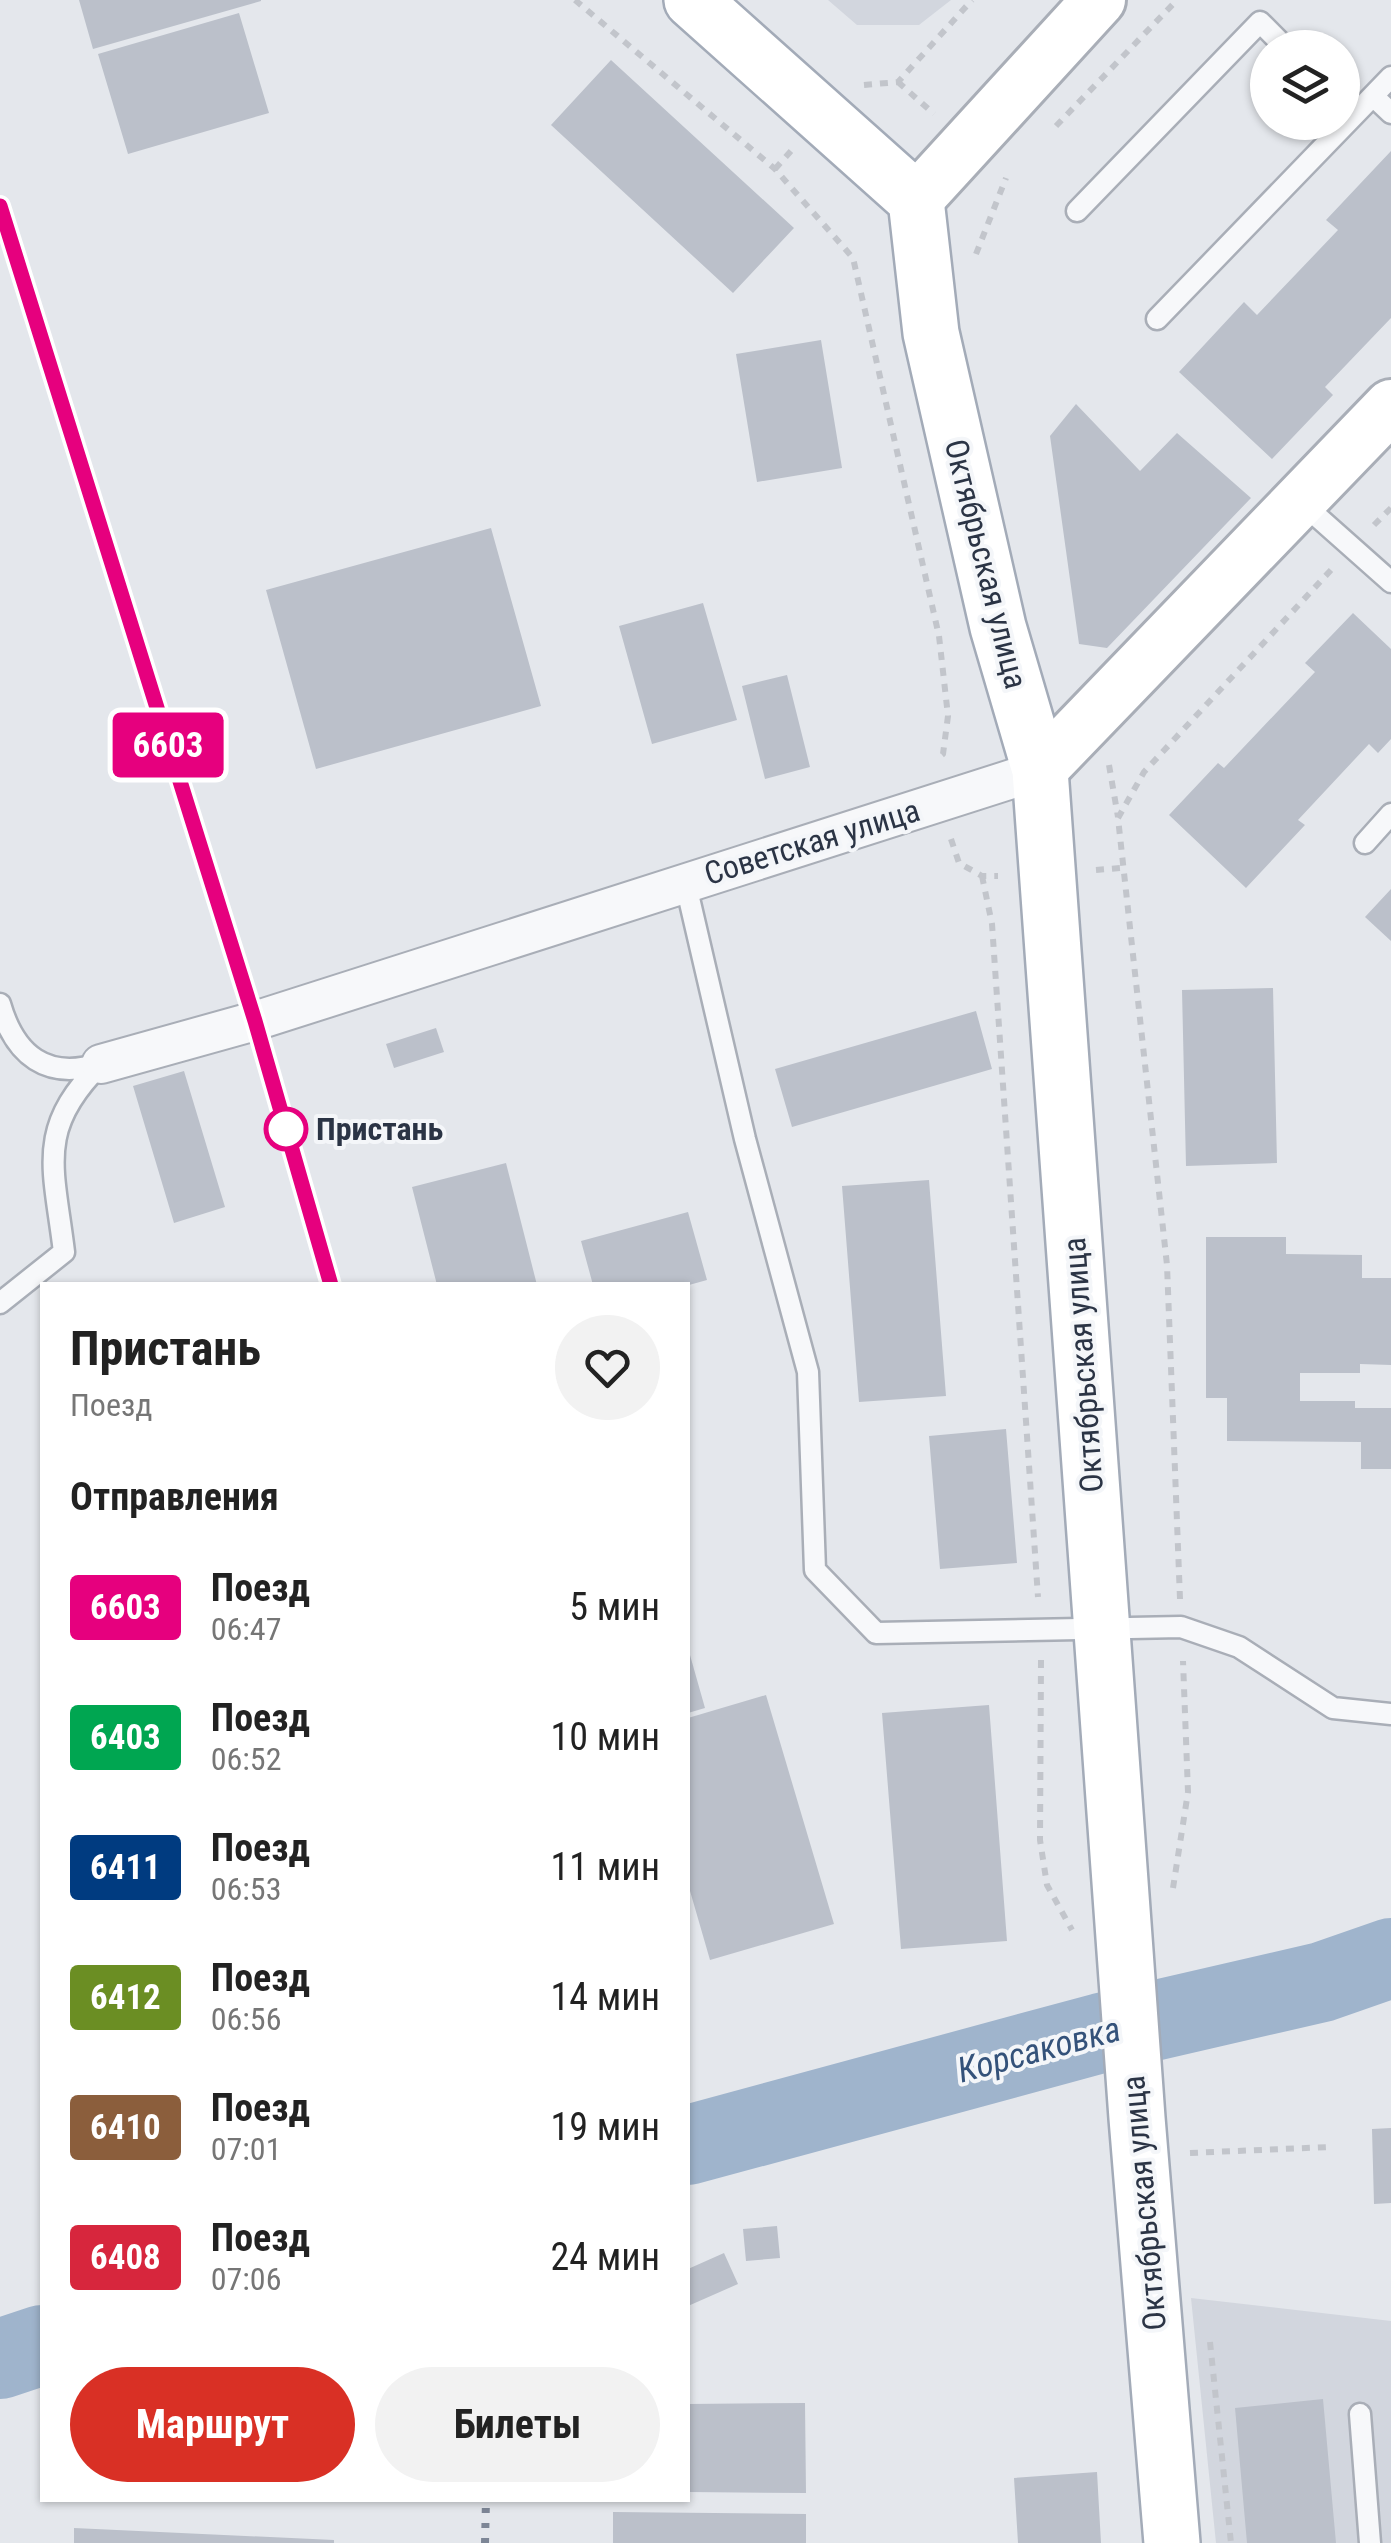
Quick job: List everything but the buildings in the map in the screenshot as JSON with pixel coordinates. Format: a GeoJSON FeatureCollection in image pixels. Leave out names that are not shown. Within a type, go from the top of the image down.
{"type":"FeatureCollection","features":[{"type":"Feature","properties":{"kind":"main road"},"geometry":{"type":"LineString","coordinates":[[692,0],[916,200]]}},
{"type":"Feature","properties":{"kind":"main road","name":"Октябрьская улица"},"geometry":{"type":"LineString","coordinates":[[916,200],[931,333],[998,627],[1040,770],[1102,1630],[1103,1940],[1136,2118],[1172,2543]]}},
{"type":"Feature","properties":{"kind":"street"},"geometry":{"type":"LineString","coordinates":[[916,200],[1099,0]]}},
{"type":"Feature","properties":{"kind":"street","name":"Советская улица"},"geometry":{"type":"LineString","coordinates":[[101,1064],[255,1021],[1040,770],[1391,406]]}},
{"type":"Feature","properties":{"kind":"lane"},"geometry":{"type":"LineString","coordinates":[[1076,211],[1250,32]]}},
{"type":"Feature","properties":{"kind":"lane"},"geometry":{"type":"LineString","coordinates":[[1360,102],[1373,96],[1391,77]]}},
{"type":"Feature","properties":{"kind":"lane"},"geometry":{"type":"LineString","coordinates":[[1373,96],[1391,113]]}},
{"type":"Feature","properties":{"kind":"lane"},"geometry":{"type":"LineString","coordinates":[[1157,320],[1320,140]]}},
{"type":"Feature","properties":{"kind":"lane"},"geometry":{"type":"LineString","coordinates":[[1300,502],[1391,582]]}},
{"type":"Feature","properties":{"kind":"lane"},"geometry":{"type":"LineString","coordinates":[[1365,843],[1391,814]]}},
{"type":"Feature","properties":{"kind":"lane"},"geometry":{"type":"LineString","coordinates":[[685,881],[745,1139],[808,1372],[814,1570],[876,1633],[1181,1627],[1238,1647],[1334,1708],[1391,1714]]}},
{"type":"Feature","properties":{"kind":"lane"},"geometry":{"type":"LineString","coordinates":[[0,1004],[19,1044],[37,1063],[71,1072],[101,1064]]}},
{"type":"Feature","properties":{"kind":"lane"},"geometry":{"type":"LineString","coordinates":[[0,1303],[64,1252],[52,1154],[59,1116],[77,1088],[101,1064]]}},
{"type":"Feature","properties":{"kind":"lane"},"geometry":{"type":"LineString","coordinates":[[1360,2414],[1370,2543]]}},
{"type":"Feature","properties":{"kind":"path"},"geometry":{"type":"LineString","coordinates":[[576,0],[775,169],[852,258],[939,636],[948,716],[943,754],[928,768]]}},
{"type":"Feature","properties":{"kind":"path"},"geometry":{"type":"LineString","coordinates":[[846,87],[898,82],[972,0]]}},
{"type":"Feature","properties":{"kind":"path"},"geometry":{"type":"LineString","coordinates":[[1045,137],[1177,0]]}},
{"type":"Feature","properties":{"kind":"path"},"geometry":{"type":"LineString","coordinates":[[974,270],[977,243],[1005,178],[1018,164]]}},
{"type":"Feature","properties":{"kind":"path"},"geometry":{"type":"LineString","coordinates":[[1171,1905],[1188,1792],[1167,1264],[1118,818],[1144,772],[1391,508]]}},
{"type":"Feature","properties":{"kind":"path"},"geometry":{"type":"LineString","coordinates":[[959,863],[982,876],[992,924],[1041,1631],[1040,1840],[1047,1885],[1103,1940]]}},
{"type":"Feature","properties":{"kind":"path"},"geometry":{"type":"LineString","coordinates":[[1188,2153],[1329,2147]]}},
{"type":"Feature","properties":{"kind":"shaded area"},"geometry":{"type":"Polygon","coordinates":[[[828,0],[951,0],[919,25],[857,25],[828,0]]]}},
{"type":"Feature","properties":{"kind":"shaded area"},"geometry":{"type":"Polygon","coordinates":[[[1191,2298],[1391,2321],[1391,2543],[1216,2543],[1191,2298]]]}},
{"type":"Feature","properties":{"kind":"waterway","name":"Корсаковка"},"geometry":{"type":"LineString","coordinates":[[690,2144],[1101,2033],[1322,1982],[1391,1958]]}},
{"type":"Feature","properties":{"kind":"waterway","name":"Корсаковка"},"geometry":{"type":"LineString","coordinates":[[0,2359],[40,2346]]}},
{"type":"Feature","properties":{"kind":"railway"},"geometry":{"type":"LineString","coordinates":[[0,206],[255,1021],[330,1282]]}},
{"type":"Feature","properties":{"kind":"railway"},"geometry":{"type":"LineString","coordinates":[[485,2543],[486,2502]]}},
{"type":"Feature","properties":{"kind":"train","name":"6603"},"geometry":{"type":"LineString","coordinates":[[0,206],[255,1021],[330,1282]]}},
{"type":"Feature","properties":{"kind":"place","name":"Пристань"},"geometry":{"type":"Point","coordinates":[286,1129]}}]}
